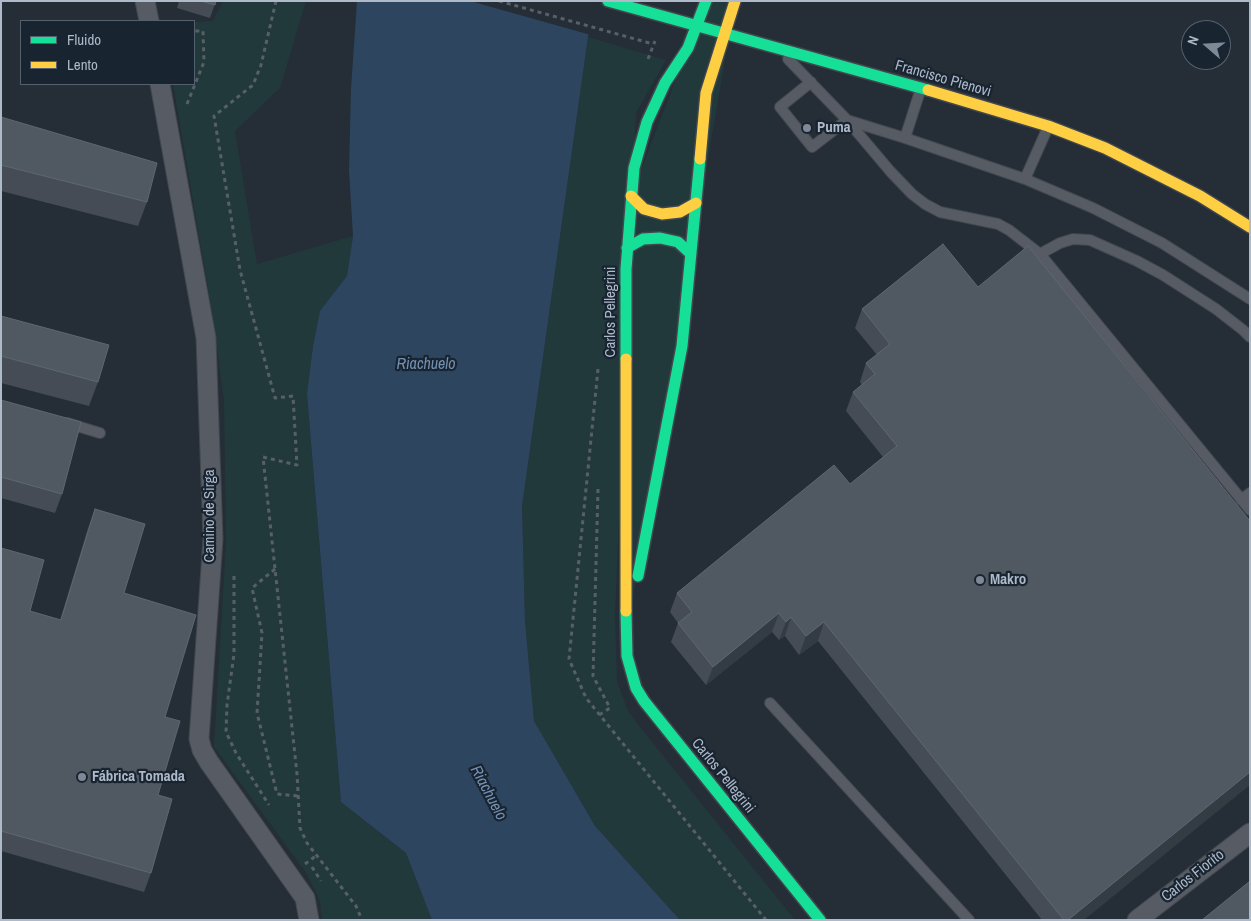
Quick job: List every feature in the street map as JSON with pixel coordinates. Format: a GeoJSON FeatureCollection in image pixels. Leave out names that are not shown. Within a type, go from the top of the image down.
{"type":"FeatureCollection","features":[{"type":"Feature","properties":{"kind":"street"},"geometry":{"type":"LineString","coordinates":[[145,1],[149,20]]}},
{"type":"Feature","properties":{"kind":"street","name":"Carlos Pellegrini"},"geometry":{"type":"LineString","coordinates":[[706,1],[688,48],[666,83],[647,122],[634,168],[627,248],[626,639],[631,672],[636,688],[644,701],[820,920]]}},
{"type":"Feature","properties":{"kind":"street","name":"Carlos Pellegrini"},"geometry":{"type":"LineString","coordinates":[[626,639],[682,346],[706,93],[735,1]]}},
{"type":"Feature","properties":{"kind":"street","name":"Francisco Pienovi"},"geometry":{"type":"LineString","coordinates":[[610,2],[921,88],[1048,126],[1106,148],[1200,196],[1250,227]]}},
{"type":"Feature","properties":{"kind":"street","name":"Camino de Sirga"},"geometry":{"type":"LineString","coordinates":[[160,85],[206,338],[213,539],[199,739],[202,750],[209,762],[306,898],[309,920]]}},
{"type":"Feature","properties":{"kind":"street"},"geometry":{"type":"LineString","coordinates":[[631,196],[644,208],[662,214],[680,212],[696,203]]}},
{"type":"Feature","properties":{"kind":"street"},"geometry":{"type":"LineString","coordinates":[[627,248],[642,239],[660,238],[678,242],[691,254]]}},
{"type":"Feature","properties":{"kind":"street","name":"Carlos Fiorito"},"geometry":{"type":"LineString","coordinates":[[1137,920],[1250,833]]}},
{"type":"Feature","properties":{"kind":"lane"},"geometry":{"type":"LineString","coordinates":[[779,49],[847,120],[912,194],[940,212],[998,224],[1009,230],[1040,254],[1250,510]]}},
{"type":"Feature","properties":{"kind":"lane"},"geometry":{"type":"LineString","coordinates":[[811,82],[780,107],[812,147],[847,120]]}},
{"type":"Feature","properties":{"kind":"lane"},"geometry":{"type":"LineString","coordinates":[[905,138],[921,88]]}},
{"type":"Feature","properties":{"kind":"lane"},"geometry":{"type":"LineString","coordinates":[[847,120],[1025,179],[1093,208],[1162,243],[1250,299]]}},
{"type":"Feature","properties":{"kind":"lane"},"geometry":{"type":"LineString","coordinates":[[1025,179],[1048,126]]}},
{"type":"Feature","properties":{"kind":"lane"},"geometry":{"type":"LineString","coordinates":[[1040,254],[1060,243],[1073,239],[1090,240],[1137,260],[1162,275],[1216,309],[1250,337]]}},
{"type":"Feature","properties":{"kind":"lane"},"geometry":{"type":"LineString","coordinates":[[55,420],[100,433]]}},
{"type":"Feature","properties":{"kind":"lane"},"geometry":{"type":"LineString","coordinates":[[1242,500],[1250,493]]}},
{"type":"Feature","properties":{"kind":"lane"},"geometry":{"type":"LineString","coordinates":[[770,703],[969,920]]}},
{"type":"Feature","properties":{"kind":"path"},"geometry":{"type":"LineString","coordinates":[[276,1],[261,65],[253,85],[214,116],[240,270],[275,398],[293,396],[297,465],[263,457],[300,828],[307,843],[356,906],[362,920]]}},
{"type":"Feature","properties":{"kind":"path"},"geometry":{"type":"LineString","coordinates":[[499,1],[590,28],[653,44]]}},
{"type":"Feature","properties":{"kind":"path"},"geometry":{"type":"LineString","coordinates":[[275,569],[252,588],[262,633],[257,713],[277,794],[298,796]]}},
{"type":"Feature","properties":{"kind":"green space"},"geometry":{"type":"Polygon","coordinates":[[[223,1],[306,1],[280,88],[235,131],[257,264],[353,236],[347,276],[320,312],[313,346],[307,394],[341,802],[406,853],[432,920],[322,920],[320,901],[307,874],[214,747],[226,543],[224,401],[213,317],[173,85],[195,85],[195,22],[213,21],[223,1]]]}},
{"type":"Feature","properties":{"kind":"green space"},"geometry":{"type":"Polygon","coordinates":[[[706,1],[735,1],[626,639],[631,196],[706,1]]]}},
{"type":"Feature","properties":{"kind":"green space"},"geometry":{"type":"Polygon","coordinates":[[[588,37],[666,60],[636,113],[615,615],[617,682],[628,710],[636,722],[795,920],[680,920],[595,826],[534,721],[525,621],[522,506],[588,37]]]}},
{"type":"Feature","properties":{"kind":"water","name":"Riachuelo"},"geometry":{"type":"Polygon","coordinates":[[[357,1],[598,1],[588,37],[522,506],[525,621],[534,721],[595,826],[680,920],[432,920],[406,853],[341,802],[307,394],[320,311],[347,276],[353,236],[349,170],[351,89],[357,1]]]}},
{"type":"Feature","properties":{"kind":"pier"},"geometry":{"type":"Polygon","coordinates":[[[470,1],[600,1],[591,35],[470,1]]]}},
{"type":"Feature","properties":{"kind":"building"},"geometry":{"type":"Polygon","coordinates":[[[201,1],[216,1],[215,5],[201,1]]]}},
{"type":"Feature","properties":{"kind":"building"},"geometry":{"type":"Polygon","coordinates":[[[1,117],[157,163],[147,202],[1,165],[1,117]]]}},
{"type":"Feature","properties":{"kind":"building","name":"Makro"},"geometry":{"type":"Polygon","coordinates":[[[943,244],[978,287],[1028,246],[1250,521],[1250,772],[1068,920],[1064,920],[824,622],[806,636],[791,617],[786,622],[779,613],[713,667],[678,623],[692,612],[677,593],[834,465],[850,484],[897,446],[853,392],[875,374],[866,363],[890,344],[862,309],[943,244]]]}},
{"type":"Feature","properties":{"kind":"building"},"geometry":{"type":"Polygon","coordinates":[[[1,316],[109,345],[98,382],[1,356],[1,316]]]}},
{"type":"Feature","properties":{"kind":"building"},"geometry":{"type":"Polygon","coordinates":[[[1,400],[81,422],[62,494],[1,477],[1,400]]]}},
{"type":"Feature","properties":{"kind":"building"},"geometry":{"type":"Polygon","coordinates":[[[95,509],[145,524],[124,593],[196,615],[165,717],[180,721],[158,795],[172,799],[151,873],[1,831],[1,548],[44,560],[30,611],[61,620],[95,509]]]}},
{"type":"Feature","properties":{"kind":"building"},"geometry":{"type":"Polygon","coordinates":[[[1250,881],[1250,920],[1202,920],[1250,881]]]}},
{"type":"Feature","properties":{"kind":"traffic: fast"},"geometry":{"type":"LineString","coordinates":[[608,1],[928,90]]}},
{"type":"Feature","properties":{"kind":"traffic: fast"},"geometry":{"type":"LineString","coordinates":[[626,359],[626,269],[634,168],[647,122],[665,83],[688,48],[706,1]]}},
{"type":"Feature","properties":{"kind":"traffic: fast"},"geometry":{"type":"LineString","coordinates":[[638,576],[682,346],[700,159]]}},
{"type":"Feature","properties":{"kind":"traffic: fast"},"geometry":{"type":"LineString","coordinates":[[627,248],[643,239],[660,238],[678,242],[691,254]]}},
{"type":"Feature","properties":{"kind":"traffic: fast"},"geometry":{"type":"LineString","coordinates":[[626,611],[627,656],[636,688],[644,701],[820,920]]}},
{"type":"Feature","properties":{"kind":"traffic: slow"},"geometry":{"type":"LineString","coordinates":[[700,159],[706,93],[735,1]]}},
{"type":"Feature","properties":{"kind":"traffic: slow"},"geometry":{"type":"LineString","coordinates":[[928,90],[1048,126],[1105,148],[1200,196],[1250,227]]}},
{"type":"Feature","properties":{"kind":"traffic: slow"},"geometry":{"type":"LineString","coordinates":[[631,196],[644,209],[662,214],[680,212],[696,203]]}},
{"type":"Feature","properties":{"kind":"traffic: slow"},"geometry":{"type":"LineString","coordinates":[[626,359],[626,611]]}},
{"type":"Feature","properties":{"kind":"place","name":"Puma"},"geometry":{"type":"Point","coordinates":[807,128]}},
{"type":"Feature","properties":{"kind":"place","name":"Makro"},"geometry":{"type":"Point","coordinates":[980,580]}},
{"type":"Feature","properties":{"kind":"place","name":"Fábrica Tomada"},"geometry":{"type":"Point","coordinates":[82,777]}}]}
